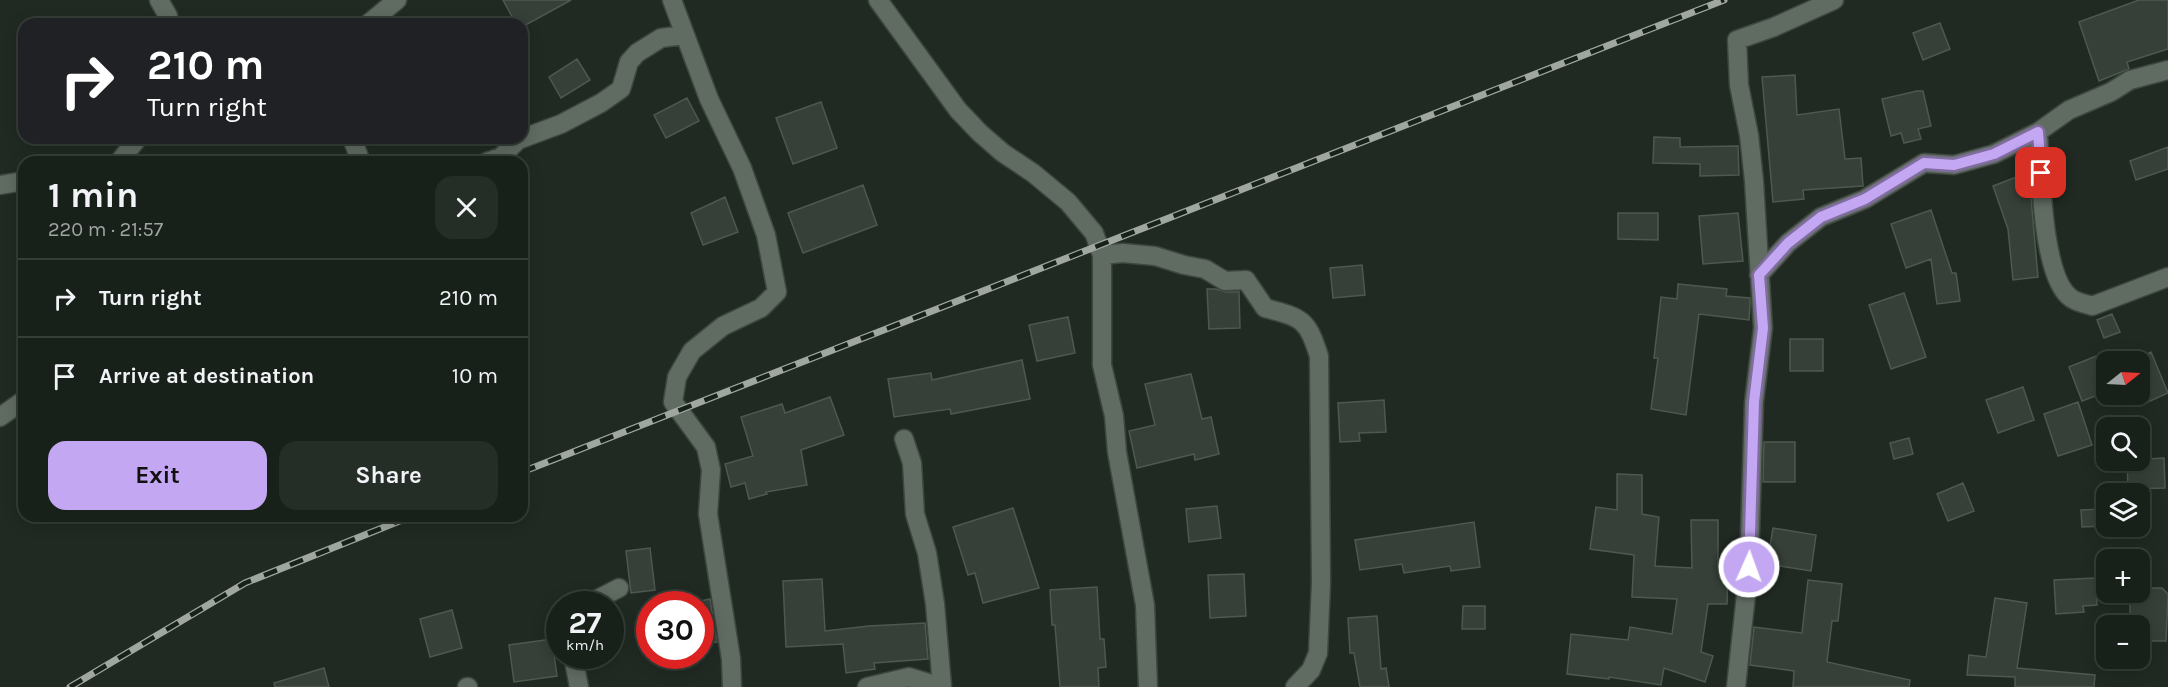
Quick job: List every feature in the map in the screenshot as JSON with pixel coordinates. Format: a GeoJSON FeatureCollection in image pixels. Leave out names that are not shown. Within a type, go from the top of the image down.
{"type":"FeatureCollection","features":[{"type":"Feature","properties":{"kind":"street"},"geometry":{"type":"LineString","coordinates":[[159,0],[168,18]]}},
{"type":"Feature","properties":{"kind":"street"},"geometry":{"type":"LineString","coordinates":[[375,18],[397,0]]}},
{"type":"Feature","properties":{"kind":"street"},"geometry":{"type":"LineString","coordinates":[[672,0],[709,99],[742,168],[766,235],[777,292],[761,308],[723,326],[692,351],[677,377],[674,402],[706,447],[711,470],[708,514],[722,593],[724,625],[731,659],[732,687]]}},
{"type":"Feature","properties":{"kind":"street"},"geometry":{"type":"LineString","coordinates":[[878,0],[958,110],[1003,153],[1068,201],[1094,232],[1102,255],[1102,365],[1114,416],[1119,462],[1145,605],[1148,687]]}},
{"type":"Feature","properties":{"kind":"street"},"geometry":{"type":"LineString","coordinates":[[1736,687],[1749,567],[1754,402],[1763,328],[1754,181],[1749,135],[1739,85],[1737,40],[1774,27],[1834,0]]}},
{"type":"Feature","properties":{"kind":"street"},"geometry":{"type":"LineString","coordinates":[[528,136],[561,124],[601,103],[621,88],[629,62],[637,53],[661,38],[684,34]]}},
{"type":"Feature","properties":{"kind":"street"},"geometry":{"type":"LineString","coordinates":[[1759,275],[1788,243],[1821,217],[1865,199],[1924,163],[1954,165],[1994,154],[2038,132],[2069,110],[2111,92],[2130,80],[2168,70]]}},
{"type":"Feature","properties":{"kind":"street"},"geometry":{"type":"LineString","coordinates":[[2038,132],[2046,243],[2055,275],[2070,297],[2092,306],[2168,277]]}},
{"type":"Feature","properties":{"kind":"street"},"geometry":{"type":"LineString","coordinates":[[124,156],[133,144]]}},
{"type":"Feature","properties":{"kind":"street"},"geometry":{"type":"LineString","coordinates":[[502,156],[514,144]]}},
{"type":"Feature","properties":{"kind":"street"},"geometry":{"type":"LineString","coordinates":[[0,185],[18,182]]}},
{"type":"Feature","properties":{"kind":"street"},"geometry":{"type":"LineString","coordinates":[[1102,255],[1155,256],[1205,269],[1225,281],[1246,280],[1265,308],[1293,315],[1310,329],[1319,356],[1321,583],[1318,653],[1311,670],[1295,687]]}},
{"type":"Feature","properties":{"kind":"street"},"geometry":{"type":"LineString","coordinates":[[0,417],[18,404]]}},
{"type":"Feature","properties":{"kind":"street"},"geometry":{"type":"LineString","coordinates":[[867,687],[909,677],[942,686],[935,604],[927,553],[915,514],[912,463],[904,439]]}},
{"type":"Feature","properties":{"kind":"street"},"geometry":{"type":"LineString","coordinates":[[613,591],[619,588]]}},
{"type":"Feature","properties":{"kind":"street"},"geometry":{"type":"LineString","coordinates":[[574,669],[579,687]]}},
{"type":"Feature","properties":{"kind":"building"},"geometry":{"type":"Polygon","coordinates":[[[503,0],[571,0],[528,24],[528,18],[513,18],[503,0]]]}},
{"type":"Feature","properties":{"kind":"building"},"geometry":{"type":"Polygon","coordinates":[[[2139,0],[2168,0],[2168,49],[2127,62],[2129,69],[2099,81],[2079,22],[2139,0]]]}},
{"type":"Feature","properties":{"kind":"building"},"geometry":{"type":"Polygon","coordinates":[[[1940,23],[1950,49],[1923,60],[1913,33],[1940,23]]]}},
{"type":"Feature","properties":{"kind":"building"},"geometry":{"type":"Polygon","coordinates":[[[577,59],[590,80],[561,98],[549,77],[577,59]]]}},
{"type":"Feature","properties":{"kind":"building"},"geometry":{"type":"Polygon","coordinates":[[[1795,75],[1797,115],[1839,109],[1845,159],[1861,158],[1863,186],[1803,190],[1804,199],[1773,202],[1762,77],[1795,75]]]}},
{"type":"Feature","properties":{"kind":"building"},"geometry":{"type":"Polygon","coordinates":[[[1923,91],[1931,126],[1918,129],[1921,139],[1904,143],[1901,133],[1891,136],[1882,99],[1923,91]]]}},
{"type":"Feature","properties":{"kind":"building"},"geometry":{"type":"Polygon","coordinates":[[[687,98],[699,121],[666,138],[654,115],[687,98]]]}},
{"type":"Feature","properties":{"kind":"building"},"geometry":{"type":"Polygon","coordinates":[[[821,102],[837,148],[793,164],[776,118],[821,102]]]}},
{"type":"Feature","properties":{"kind":"building"},"geometry":{"type":"Polygon","coordinates":[[[1654,137],[1680,138],[1680,147],[1738,146],[1739,175],[1700,176],[1700,164],[1653,163],[1654,137]]]}},
{"type":"Feature","properties":{"kind":"building"},"geometry":{"type":"Polygon","coordinates":[[[2168,147],[2168,169],[2136,180],[2130,161],[2168,147]]]}},
{"type":"Feature","properties":{"kind":"building"},"geometry":{"type":"Polygon","coordinates":[[[2022,175],[2031,198],[2038,277],[2013,280],[2008,229],[1993,186],[2022,175]]]}},
{"type":"Feature","properties":{"kind":"building"},"geometry":{"type":"Polygon","coordinates":[[[863,185],[877,225],[803,253],[788,213],[863,185]]]}},
{"type":"Feature","properties":{"kind":"building"},"geometry":{"type":"Polygon","coordinates":[[[725,197],[738,232],[703,245],[691,213],[725,197]]]}},
{"type":"Feature","properties":{"kind":"building"},"geometry":{"type":"Polygon","coordinates":[[[1931,210],[1952,273],[1956,273],[1960,301],[1937,304],[1931,259],[1906,268],[1891,224],[1931,210]]]}},
{"type":"Feature","properties":{"kind":"building"},"geometry":{"type":"Polygon","coordinates":[[[1618,213],[1658,213],[1658,240],[1618,239],[1618,213]]]}},
{"type":"Feature","properties":{"kind":"building"},"geometry":{"type":"Polygon","coordinates":[[[1738,213],[1743,261],[1703,264],[1699,216],[1738,213]]]}},
{"type":"Feature","properties":{"kind":"building"},"geometry":{"type":"Polygon","coordinates":[[[1362,265],[1365,295],[1333,298],[1330,268],[1362,265]]]}},
{"type":"Feature","properties":{"kind":"building"},"geometry":{"type":"Polygon","coordinates":[[[1678,284],[1727,289],[1726,296],[1750,298],[1749,320],[1699,314],[1686,415],[1651,409],[1658,358],[1654,358],[1661,297],[1677,299],[1678,284]]]}},
{"type":"Feature","properties":{"kind":"building"},"geometry":{"type":"Polygon","coordinates":[[[1207,289],[1239,292],[1240,328],[1209,329],[1207,289]]]}},
{"type":"Feature","properties":{"kind":"building"},"geometry":{"type":"Polygon","coordinates":[[[1904,293],[1926,357],[1891,369],[1869,305],[1904,293]]]}},
{"type":"Feature","properties":{"kind":"building"},"geometry":{"type":"Polygon","coordinates":[[[2112,314],[2120,332],[2104,338],[2097,320],[2112,314]]]}},
{"type":"Feature","properties":{"kind":"building"},"geometry":{"type":"Polygon","coordinates":[[[1068,317],[1075,353],[1037,361],[1029,325],[1068,317]]]}},
{"type":"Feature","properties":{"kind":"building"},"geometry":{"type":"Polygon","coordinates":[[[1790,339],[1823,339],[1823,371],[1790,371],[1790,339]]]}},
{"type":"Feature","properties":{"kind":"building"},"geometry":{"type":"Polygon","coordinates":[[[2150,352],[2168,393],[2150,401],[2150,352]]]}},
{"type":"Feature","properties":{"kind":"building"},"geometry":{"type":"Polygon","coordinates":[[[2096,356],[2096,396],[2082,401],[2069,367],[2096,356]]]}},
{"type":"Feature","properties":{"kind":"building"},"geometry":{"type":"Polygon","coordinates":[[[1022,360],[1030,399],[951,414],[950,409],[894,417],[888,379],[931,373],[932,380],[1022,360]]]}},
{"type":"Feature","properties":{"kind":"building"},"geometry":{"type":"Polygon","coordinates":[[[1191,374],[1202,419],[1211,417],[1219,454],[1195,460],[1194,454],[1137,468],[1129,431],[1155,425],[1145,384],[1191,374]]]}},
{"type":"Feature","properties":{"kind":"building"},"geometry":{"type":"Polygon","coordinates":[[[2023,387],[2034,420],[1998,433],[1986,400],[2023,387]]]}},
{"type":"Feature","properties":{"kind":"building"},"geometry":{"type":"Polygon","coordinates":[[[830,397],[844,435],[801,450],[807,485],[766,492],[767,494],[749,499],[745,483],[731,487],[725,464],[753,456],[741,417],[782,404],[785,413],[830,397]]]}},
{"type":"Feature","properties":{"kind":"building"},"geometry":{"type":"Polygon","coordinates":[[[1384,400],[1386,432],[1359,433],[1360,441],[1340,442],[1338,403],[1384,400]]]}},
{"type":"Feature","properties":{"kind":"building"},"geometry":{"type":"Polygon","coordinates":[[[2078,402],[2092,445],[2058,456],[2044,414],[2078,402]]]}},
{"type":"Feature","properties":{"kind":"building"},"geometry":{"type":"Polygon","coordinates":[[[1909,438],[1913,454],[1894,459],[1890,443],[1909,438]]]}},
{"type":"Feature","properties":{"kind":"building"},"geometry":{"type":"Polygon","coordinates":[[[1764,442],[1795,442],[1795,482],[1763,482],[1764,442]]]}},
{"type":"Feature","properties":{"kind":"building"},"geometry":{"type":"Polygon","coordinates":[[[2164,458],[2165,488],[2150,488],[2150,483],[2128,483],[2127,471],[2150,471],[2150,459],[2164,458]]]}},
{"type":"Feature","properties":{"kind":"building"},"geometry":{"type":"Polygon","coordinates":[[[1617,474],[1642,475],[1642,514],[1659,517],[1655,566],[1692,568],[1691,520],[1718,520],[1718,568],[1728,568],[1727,604],[1708,604],[1701,652],[1713,656],[1705,682],[1664,668],[1661,685],[1609,677],[1609,679],[1567,674],[1571,634],[1628,640],[1630,627],[1672,634],[1677,599],[1632,597],[1634,555],[1590,549],[1596,507],[1617,510],[1617,474]]]}},
{"type":"Feature","properties":{"kind":"building"},"geometry":{"type":"Polygon","coordinates":[[[1963,483],[1974,511],[1948,521],[1937,494],[1963,483]]]}},
{"type":"Feature","properties":{"kind":"building"},"geometry":{"type":"Polygon","coordinates":[[[1217,506],[1221,538],[1189,542],[1186,509],[1217,506]]]}},
{"type":"Feature","properties":{"kind":"building"},"geometry":{"type":"Polygon","coordinates":[[[1013,508],[1039,588],[983,603],[975,573],[968,575],[953,527],[1013,508]]]}},
{"type":"Feature","properties":{"kind":"building"},"geometry":{"type":"Polygon","coordinates":[[[2096,509],[2096,526],[2082,527],[2081,510],[2096,509]]]}},
{"type":"Feature","properties":{"kind":"building"},"geometry":{"type":"Polygon","coordinates":[[[1474,522],[1480,567],[1451,571],[1450,566],[1404,573],[1402,564],[1360,570],[1355,540],[1474,522]]]}},
{"type":"Feature","properties":{"kind":"building"},"geometry":{"type":"Polygon","coordinates":[[[1773,528],[1816,535],[1811,571],[1767,564],[1773,528]]]}},
{"type":"Feature","properties":{"kind":"building"},"geometry":{"type":"Polygon","coordinates":[[[650,548],[655,590],[631,593],[626,551],[650,548]]]}},
{"type":"Feature","properties":{"kind":"building"},"geometry":{"type":"Polygon","coordinates":[[[1244,574],[1246,616],[1210,618],[1208,575],[1244,574]]]}},
{"type":"Feature","properties":{"kind":"building"},"geometry":{"type":"Polygon","coordinates":[[[2095,578],[2097,605],[2083,606],[2084,612],[2056,614],[2054,580],[2095,578]]]}},
{"type":"Feature","properties":{"kind":"building"},"geometry":{"type":"Polygon","coordinates":[[[822,579],[825,631],[925,623],[928,659],[874,663],[875,669],[846,673],[843,644],[786,647],[783,581],[822,579]]]}},
{"type":"Feature","properties":{"kind":"building"},"geometry":{"type":"Polygon","coordinates":[[[1808,580],[1842,584],[1838,621],[1832,621],[1827,662],[1910,680],[1909,687],[1793,687],[1794,671],[1750,665],[1754,627],[1802,633],[1808,580]]]}},
{"type":"Feature","properties":{"kind":"building"},"geometry":{"type":"Polygon","coordinates":[[[1097,587],[1100,639],[1104,639],[1106,667],[1098,668],[1099,687],[1060,687],[1050,590],[1097,587]]]}},
{"type":"Feature","properties":{"kind":"building"},"geometry":{"type":"Polygon","coordinates":[[[2150,588],[2162,588],[2168,594],[2166,641],[2150,641],[2150,615],[2130,615],[2130,603],[2150,603],[2150,588]]]}},
{"type":"Feature","properties":{"kind":"building"},"geometry":{"type":"Polygon","coordinates":[[[1995,598],[2027,603],[2017,668],[2095,675],[2094,687],[2015,687],[2015,677],[1967,675],[1969,655],[1986,657],[1995,598]]]}},
{"type":"Feature","properties":{"kind":"building"},"geometry":{"type":"Polygon","coordinates":[[[1463,606],[1485,606],[1485,629],[1462,629],[1463,606]]]}},
{"type":"Feature","properties":{"kind":"building"},"geometry":{"type":"Polygon","coordinates":[[[452,610],[462,648],[430,657],[420,619],[452,610]]]}},
{"type":"Feature","properties":{"kind":"building"},"geometry":{"type":"Polygon","coordinates":[[[1377,616],[1381,669],[1386,668],[1389,687],[1360,687],[1354,653],[1350,653],[1348,618],[1377,616]]]}},
{"type":"Feature","properties":{"kind":"building"},"geometry":{"type":"Polygon","coordinates":[[[714,624],[717,642],[714,642],[714,624]]]}},
{"type":"Feature","properties":{"kind":"building"},"geometry":{"type":"Polygon","coordinates":[[[546,640],[546,669],[556,669],[557,676],[514,682],[509,645],[546,640]]]}},
{"type":"Feature","properties":{"kind":"building"},"geometry":{"type":"Polygon","coordinates":[[[324,668],[329,687],[275,687],[274,683],[324,668]]]}},
{"type":"Feature","properties":{"kind":"railway"},"geometry":{"type":"LineString","coordinates":[[528,470],[1724,0]]}},
{"type":"Feature","properties":{"kind":"railway"},"geometry":{"type":"LineString","coordinates":[[70,687],[245,583],[397,522]]}},
{"type":"Feature","properties":{"kind":"route"},"geometry":{"type":"LineString","coordinates":[[1749,567],[1754,402],[1763,328],[1759,275],[1788,243],[1821,217],[1865,199],[1924,163],[1954,165],[1994,154],[2038,132],[2041,173]]}}]}
